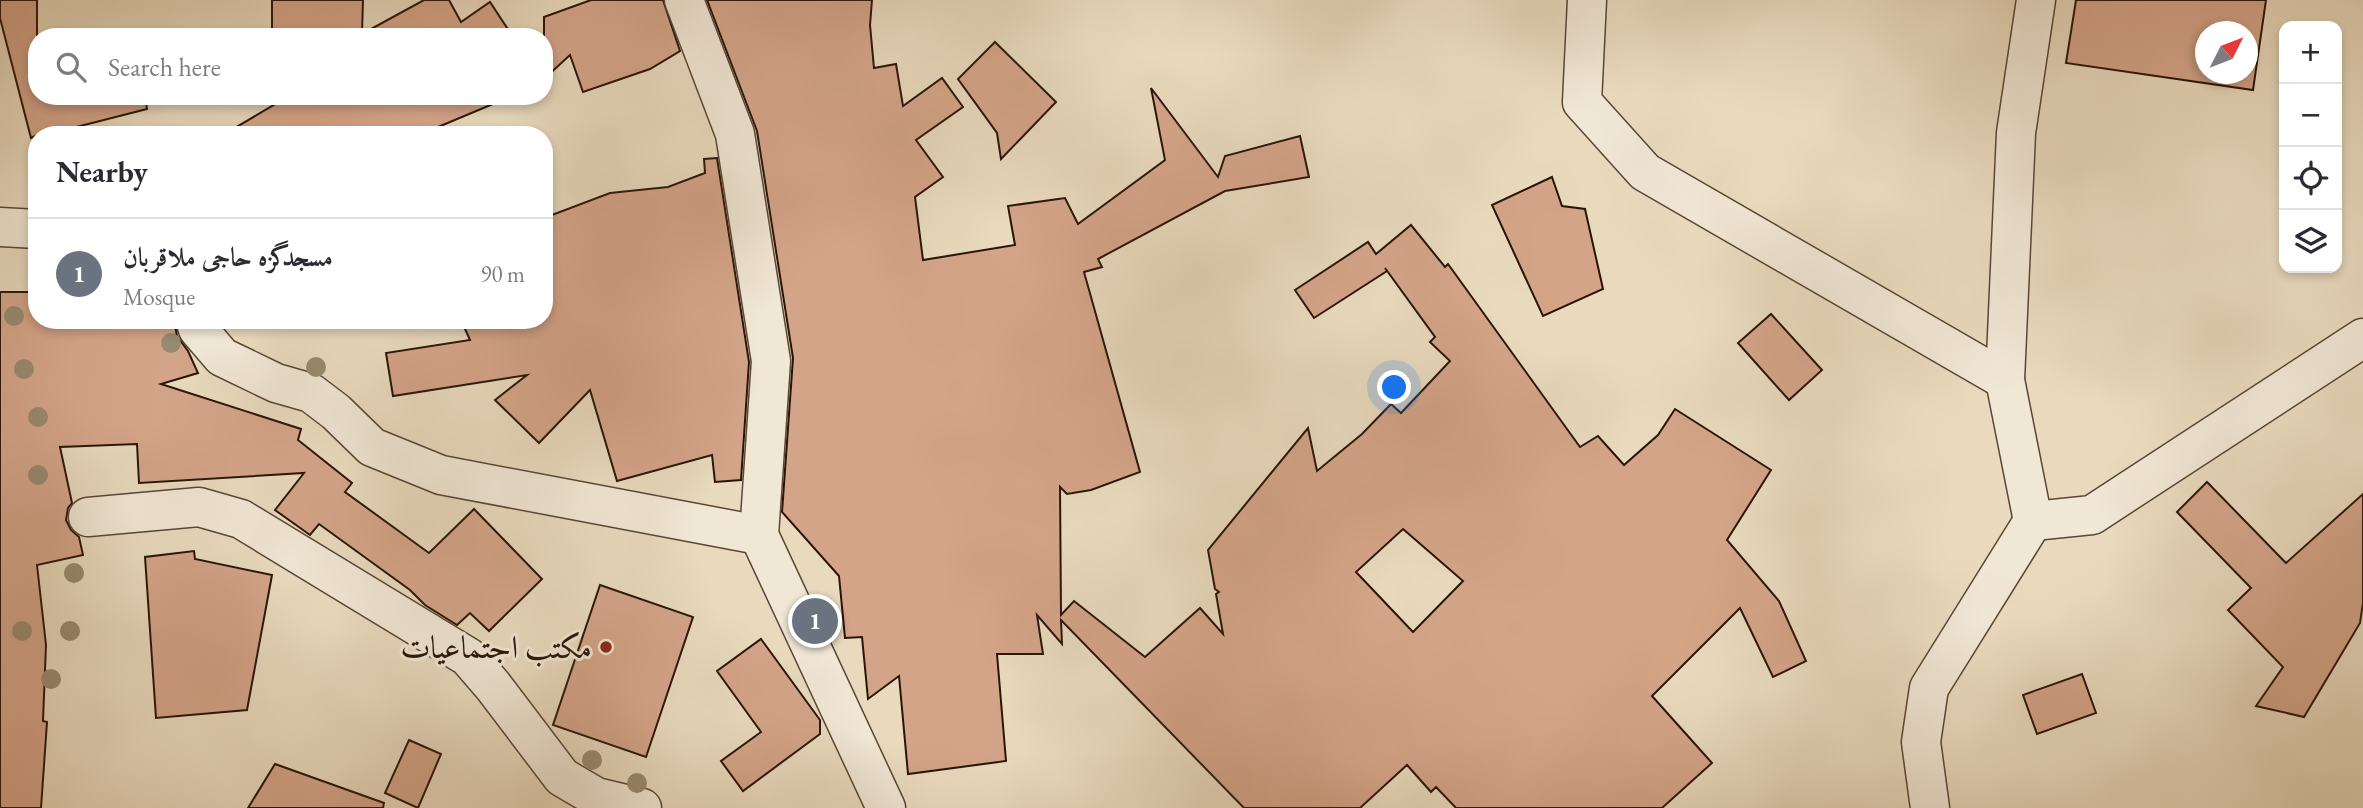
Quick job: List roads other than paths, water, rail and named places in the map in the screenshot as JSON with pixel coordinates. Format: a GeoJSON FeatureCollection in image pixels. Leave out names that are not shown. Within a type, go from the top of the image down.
{"type":"FeatureCollection","features":[{"type":"Feature","properties":{"kind":"street"},"geometry":{"type":"LineString","coordinates":[[684,0],[735,134],[771,361],[759,536],[886,808]]}},
{"type":"Feature","properties":{"kind":"street"},"geometry":{"type":"LineString","coordinates":[[1587,0],[1582,102],[1645,172],[2005,380]]}},
{"type":"Feature","properties":{"kind":"street"},"geometry":{"type":"LineString","coordinates":[[1930,808],[1921,742],[1929,688],[2033,521],[2005,380],[2016,133],[2036,0]]}},
{"type":"Feature","properties":{"kind":"street"},"geometry":{"type":"LineString","coordinates":[[0,227],[28,229]]}},
{"type":"Feature","properties":{"kind":"street"},"geometry":{"type":"LineString","coordinates":[[198,329],[222,357],[276,383],[311,393],[336,412],[372,447],[441,475],[759,536]]}},
{"type":"Feature","properties":{"kind":"street"},"geometry":{"type":"LineString","coordinates":[[2033,521],[2092,515],[2363,338]]}},
{"type":"Feature","properties":{"kind":"street"},"geometry":{"type":"LineString","coordinates":[[88,517],[199,507],[242,519],[468,657],[562,777],[596,797],[642,808]]}},
{"type":"Feature","properties":{"kind":"place","name":"مسجدگزه حاجی ملاقربان"},"geometry":{"type":"Point","coordinates":[815,621]}},
{"type":"Feature","properties":{"kind":"place","name":"مکتب اجتماعیات"},"geometry":{"type":"Point","coordinates":[606,647]}}]}
